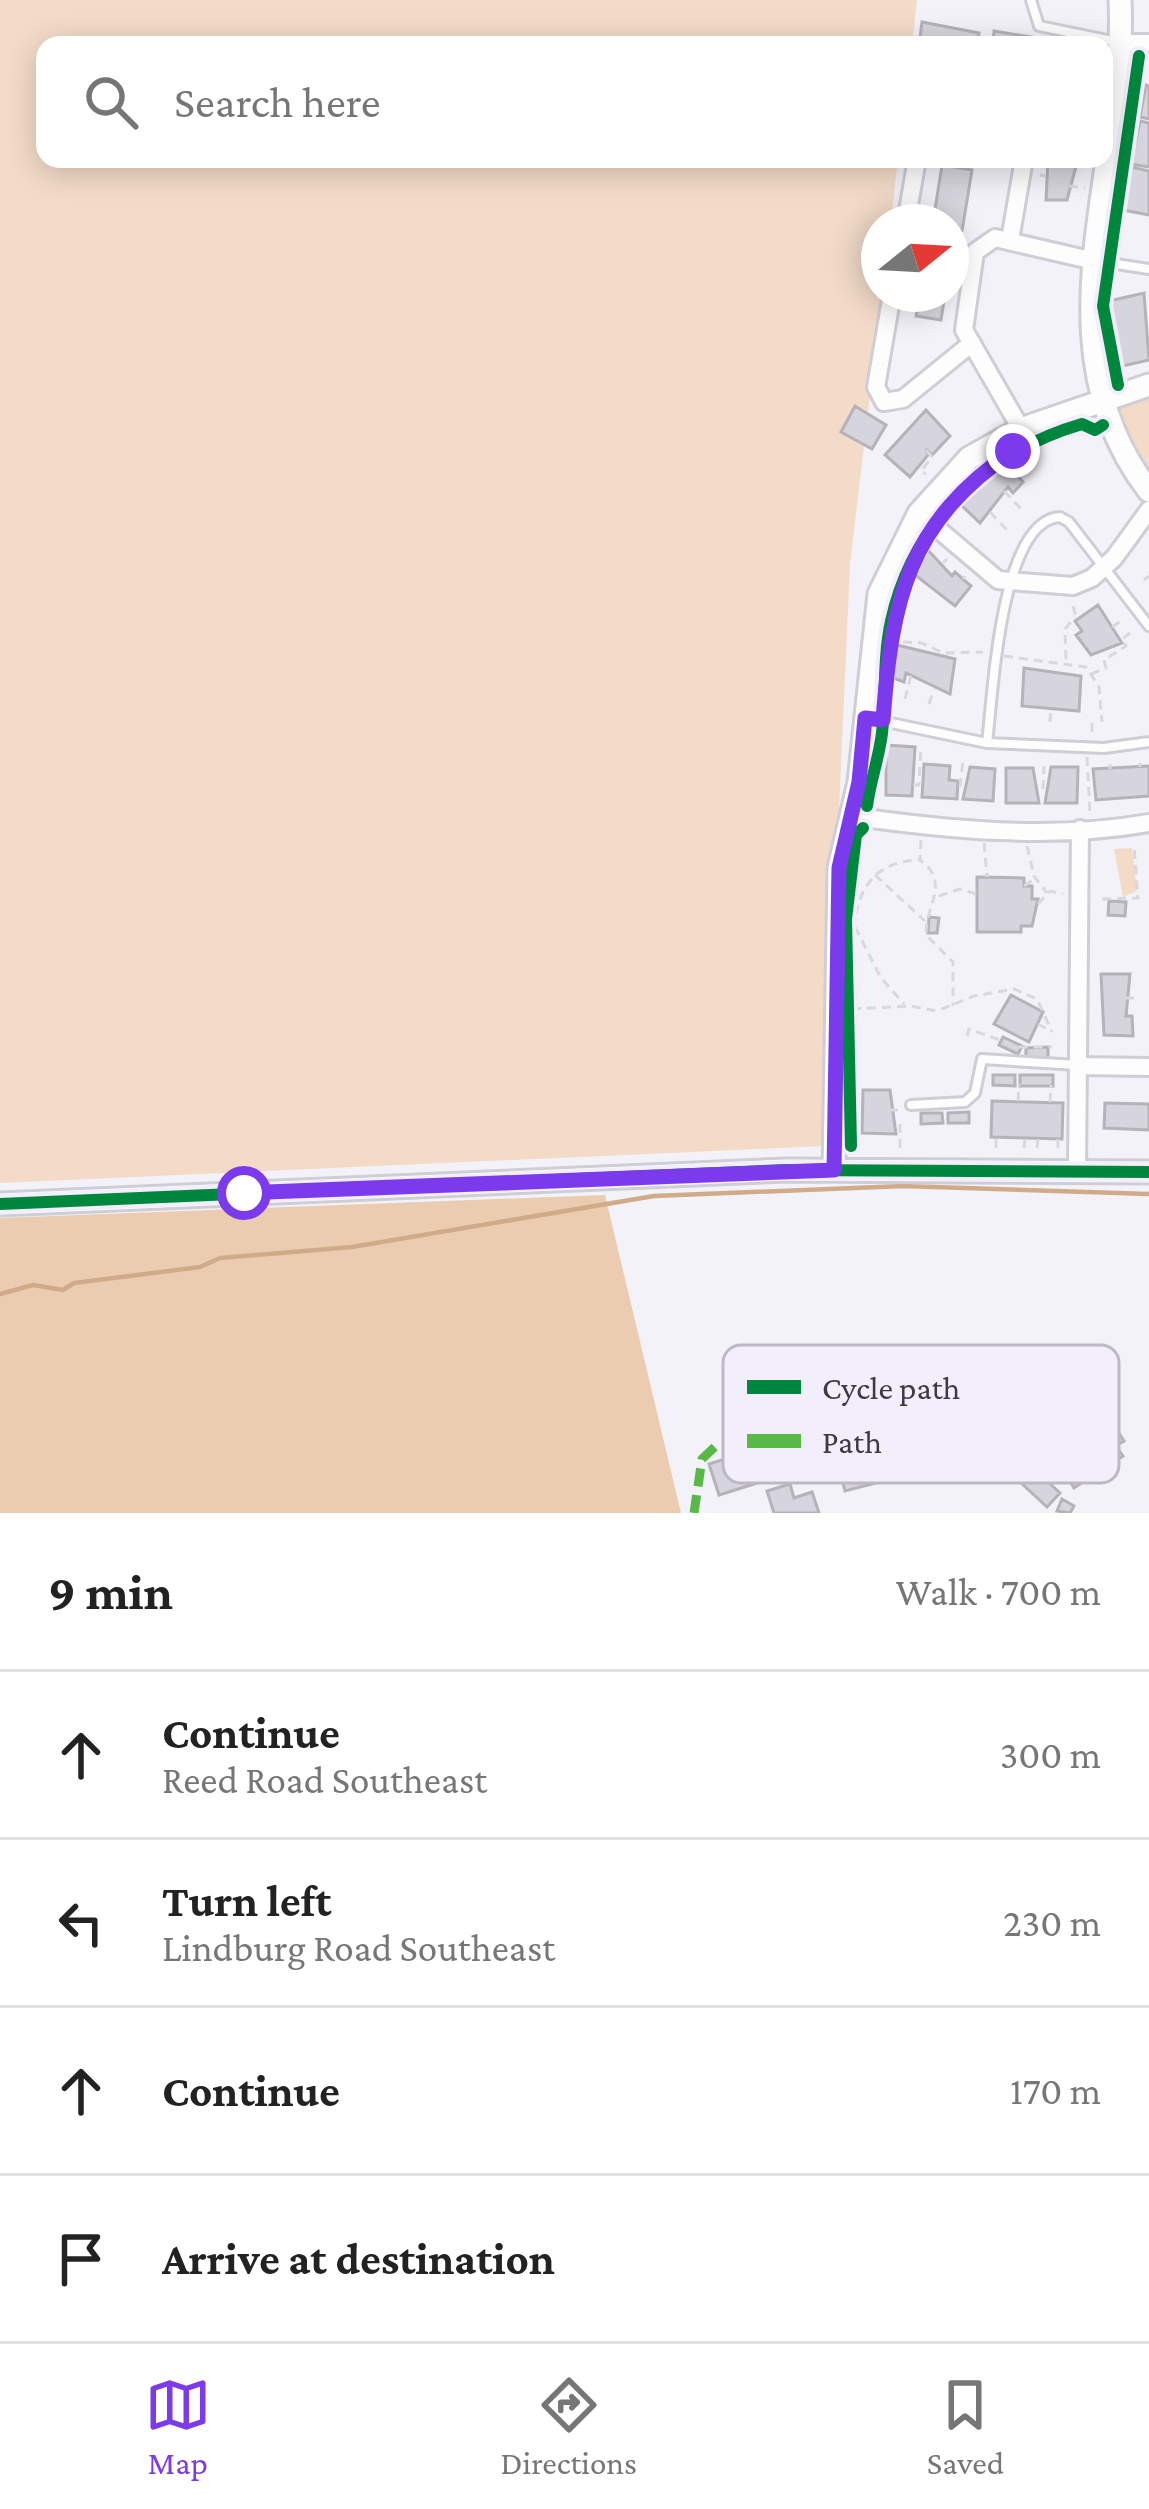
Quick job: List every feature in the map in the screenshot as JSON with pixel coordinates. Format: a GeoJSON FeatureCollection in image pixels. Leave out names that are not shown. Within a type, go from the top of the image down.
{"type":"FeatureCollection","features":[{"type":"Feature","properties":{"kind":"street"},"geometry":{"type":"LineString","coordinates":[[1113,135],[1120,0]]}},
{"type":"Feature","properties":{"kind":"street"},"geometry":{"type":"LineString","coordinates":[[1120,43],[1149,43]]}},
{"type":"Feature","properties":{"kind":"street"},"geometry":{"type":"LineString","coordinates":[[908,204],[915,168]]}},
{"type":"Feature","properties":{"kind":"street"},"geometry":{"type":"LineString","coordinates":[[1010,240],[1022,168]]}},
{"type":"Feature","properties":{"kind":"street"},"geometry":{"type":"LineString","coordinates":[[1107,168],[1090,260],[1090,327],[1101,400],[1128,464],[1149,491]]}},
{"type":"Feature","properties":{"kind":"street"},"geometry":{"type":"LineString","coordinates":[[1021,429],[962,321],[976,252],[982,242],[1010,240],[1090,260]]}},
{"type":"Feature","properties":{"kind":"street"},"geometry":{"type":"LineString","coordinates":[[889,312],[875,387],[884,402],[903,399],[972,343]]}},
{"type":"Feature","properties":{"kind":"street"},"geometry":{"type":"LineString","coordinates":[[834,1170],[839,868],[851,816],[879,594],[920,513],[969,458],[1021,429],[1149,385]]}},
{"type":"Feature","properties":{"kind":"street"},"geometry":{"type":"LineString","coordinates":[[920,513],[998,580],[1073,586],[1106,566],[1149,510]]}},
{"type":"Feature","properties":{"kind":"street"},"geometry":{"type":"LineString","coordinates":[[851,816],[983,829],[1149,823]]}},
{"type":"Feature","properties":{"kind":"street"},"geometry":{"type":"LineString","coordinates":[[1077,1171],[1085,825]]}},
{"type":"Feature","properties":{"kind":"street"},"geometry":{"type":"LineString","coordinates":[[1079,1066],[1149,1067]]}},
{"type":"Feature","properties":{"kind":"street"},"geometry":{"type":"LineString","coordinates":[[0,1204],[834,1170],[1149,1172]]}},
{"type":"Feature","properties":{"kind":"lane"},"geometry":{"type":"LineString","coordinates":[[1031,0],[1040,26],[1087,36]]}},
{"type":"Feature","properties":{"kind":"lane"},"geometry":{"type":"LineString","coordinates":[[1113,42],[1120,43]]}},
{"type":"Feature","properties":{"kind":"lane"},"geometry":{"type":"LineString","coordinates":[[1090,260],[1149,268]]}},
{"type":"Feature","properties":{"kind":"lane"},"geometry":{"type":"LineString","coordinates":[[987,743],[1015,559],[1042,521],[1052,517],[1069,522],[1149,626]]}},
{"type":"Feature","properties":{"kind":"lane"},"geometry":{"type":"LineString","coordinates":[[865,718],[987,743],[1104,748],[1149,742]]}},
{"type":"Feature","properties":{"kind":"lane"},"geometry":{"type":"LineString","coordinates":[[911,1105],[965,1102],[975,1093],[982,1059],[1079,1066]]}},
{"type":"Feature","properties":{"kind":"path"},"geometry":{"type":"LineString","coordinates":[[1069,185],[1085,188]]}},
{"type":"Feature","properties":{"kind":"path"},"geometry":{"type":"LineString","coordinates":[[926,449],[932,457],[921,471],[926,474]]}},
{"type":"Feature","properties":{"kind":"path"},"geometry":{"type":"LineString","coordinates":[[1004,491],[1021,509]]}},
{"type":"Feature","properties":{"kind":"path"},"geometry":{"type":"LineString","coordinates":[[990,512],[1007,530]]}},
{"type":"Feature","properties":{"kind":"path"},"geometry":{"type":"LineString","coordinates":[[1066,662],[1065,629],[1076,618],[1073,606]]}},
{"type":"Feature","properties":{"kind":"path"},"geometry":{"type":"LineString","coordinates":[[1112,628],[1121,621]]}},
{"type":"Feature","properties":{"kind":"path"},"geometry":{"type":"LineString","coordinates":[[887,659],[890,624]]}},
{"type":"Feature","properties":{"kind":"path"},"geometry":{"type":"LineString","coordinates":[[1091,674],[1106,668],[1104,660],[1126,646],[1122,640],[1130,633]]}},
{"type":"Feature","properties":{"kind":"path"},"geometry":{"type":"LineString","coordinates":[[888,640],[922,644],[943,653],[985,652]]}},
{"type":"Feature","properties":{"kind":"path"},"geometry":{"type":"LineString","coordinates":[[1003,656],[1077,662],[1099,687],[1102,722]]}},
{"type":"Feature","properties":{"kind":"path"},"geometry":{"type":"LineString","coordinates":[[1053,672],[1054,661]]}},
{"type":"Feature","properties":{"kind":"path"},"geometry":{"type":"LineString","coordinates":[[905,699],[911,675]]}},
{"type":"Feature","properties":{"kind":"path"},"geometry":{"type":"LineString","coordinates":[[929,704],[934,689]]}},
{"type":"Feature","properties":{"kind":"path"},"geometry":{"type":"LineString","coordinates":[[1050,722],[1051,709]]}},
{"type":"Feature","properties":{"kind":"path"},"geometry":{"type":"LineString","coordinates":[[1092,722],[1092,736]]}},
{"type":"Feature","properties":{"kind":"path"},"geometry":{"type":"LineString","coordinates":[[913,785],[919,785],[920,747]]}},
{"type":"Feature","properties":{"kind":"path"},"geometry":{"type":"LineString","coordinates":[[1085,825],[1086,751]]}},
{"type":"Feature","properties":{"kind":"path"},"geometry":{"type":"LineString","coordinates":[[960,787],[963,761]]}},
{"type":"Feature","properties":{"kind":"path"},"geometry":{"type":"LineString","coordinates":[[1043,789],[1044,766]]}},
{"type":"Feature","properties":{"kind":"path"},"geometry":{"type":"LineString","coordinates":[[869,792],[879,769]]}},
{"type":"Feature","properties":{"kind":"path"},"geometry":{"type":"LineString","coordinates":[[920,860],[921,826]]}},
{"type":"Feature","properties":{"kind":"path"},"geometry":{"type":"LineString","coordinates":[[983,829],[987,878]]}},
{"type":"Feature","properties":{"kind":"path"},"geometry":{"type":"LineString","coordinates":[[1026,830],[1036,878],[1047,892],[1063,894],[1080,912]]}},
{"type":"Feature","properties":{"kind":"path"},"geometry":{"type":"LineString","coordinates":[[1102,899],[1138,898],[1134,847]]}},
{"type":"Feature","properties":{"kind":"path"},"geometry":{"type":"LineString","coordinates":[[852,935],[860,894],[875,875],[902,861],[920,860],[932,869],[936,899],[926,922],[927,940],[952,962],[953,1008]]}},
{"type":"Feature","properties":{"kind":"path"},"geometry":{"type":"LineString","coordinates":[[875,875],[926,922]]}},
{"type":"Feature","properties":{"kind":"path"},"geometry":{"type":"LineString","coordinates":[[1024,886],[1036,878]]}},
{"type":"Feature","properties":{"kind":"path"},"geometry":{"type":"LineString","coordinates":[[848,889],[846,911],[852,935],[905,1006]]}},
{"type":"Feature","properties":{"kind":"path"},"geometry":{"type":"LineString","coordinates":[[936,899],[952,890],[977,894]]}},
{"type":"Feature","properties":{"kind":"path"},"geometry":{"type":"LineString","coordinates":[[1038,904],[1047,892]]}},
{"type":"Feature","properties":{"kind":"path"},"geometry":{"type":"LineString","coordinates":[[850,1030],[850,1005],[938,1012],[974,996],[1014,989],[1037,999],[1052,1032],[1038,1024]]}},
{"type":"Feature","properties":{"kind":"path"},"geometry":{"type":"LineString","coordinates":[[1125,998],[1136,998]]}},
{"type":"Feature","properties":{"kind":"path"},"geometry":{"type":"LineString","coordinates":[[967,1036],[969,1029],[1019,1047],[1052,1048]]}},
{"type":"Feature","properties":{"kind":"path"},"geometry":{"type":"LineString","coordinates":[[849,1072],[856,1094],[855,1124]]}},
{"type":"Feature","properties":{"kind":"path"},"geometry":{"type":"LineString","coordinates":[[1018,1084],[1018,1101]]}},
{"type":"Feature","properties":{"kind":"path"},"geometry":{"type":"LineString","coordinates":[[1050,1102],[1051,1085]]}},
{"type":"Feature","properties":{"kind":"path"},"geometry":{"type":"LineString","coordinates":[[889,1110],[900,1110]]}},
{"type":"Feature","properties":{"kind":"path"},"geometry":{"type":"LineString","coordinates":[[900,1124],[900,1148]]}},
{"type":"Feature","properties":{"kind":"path"},"geometry":{"type":"LineString","coordinates":[[996,1137],[996,1148]]}},
{"type":"Feature","properties":{"kind":"path"},"geometry":{"type":"LineString","coordinates":[[1024,1138],[1024,1148]]}},
{"type":"Feature","properties":{"kind":"path"},"geometry":{"type":"LineString","coordinates":[[1036,1148],[1037,1138]]}},
{"type":"Feature","properties":{"kind":"path"},"geometry":{"type":"LineString","coordinates":[[1058,1139],[1058,1148]]}},
{"type":"Feature","properties":{"kind":"shaded area"},"geometry":{"type":"Polygon","coordinates":[[[0,0],[917,0],[913,36],[36,36],[36,168],[897,168],[893,204],[861,204],[861,312],[880,312],[850,564],[824,1146],[0,1183],[0,0]]]}},
{"type":"Feature","properties":{"kind":"shaded area"},"geometry":{"type":"Polygon","coordinates":[[[1149,385],[1149,491],[1101,400],[1149,385]]]}},
{"type":"Feature","properties":{"kind":"shaded area"},"geometry":{"type":"Polygon","coordinates":[[[1132,848],[1137,891],[1123,897],[1114,849],[1132,848]]]}},
{"type":"Feature","properties":{"kind":"shaded area"},"geometry":{"type":"Polygon","coordinates":[[[605,1195],[681,1513],[0,1513],[0,1218],[605,1195]]]}},
{"type":"Feature","properties":{"kind":"building"},"geometry":{"type":"Polygon","coordinates":[[[922,22],[979,33],[978,36],[920,36],[922,22]]]}},
{"type":"Feature","properties":{"kind":"building"},"geometry":{"type":"Polygon","coordinates":[[[1149,86],[1149,119],[1140,117],[1149,86]]]}},
{"type":"Feature","properties":{"kind":"building"},"geometry":{"type":"Polygon","coordinates":[[[1140,121],[1149,123],[1149,167],[1131,164],[1140,121]]]}},
{"type":"Feature","properties":{"kind":"building"},"geometry":{"type":"Polygon","coordinates":[[[1131,167],[1149,171],[1149,215],[1123,210],[1131,167]]]}},
{"type":"Feature","properties":{"kind":"building"},"geometry":{"type":"Polygon","coordinates":[[[942,168],[972,170],[966,204],[936,204],[942,168]]]}},
{"type":"Feature","properties":{"kind":"building"},"geometry":{"type":"Polygon","coordinates":[[[1048,168],[1076,168],[1067,200],[1046,200],[1048,168]]]}},
{"type":"Feature","properties":{"kind":"building"},"geometry":{"type":"Polygon","coordinates":[[[1144,293],[1149,360],[1123,366],[1109,301],[1144,293]]]}},
{"type":"Feature","properties":{"kind":"building"},"geometry":{"type":"Polygon","coordinates":[[[917,312],[942,312],[941,320],[916,316],[917,312]]]}},
{"type":"Feature","properties":{"kind":"building"},"geometry":{"type":"Polygon","coordinates":[[[855,406],[886,425],[872,449],[841,432],[855,406]]]}},
{"type":"Feature","properties":{"kind":"building"},"geometry":{"type":"Polygon","coordinates":[[[926,410],[950,436],[932,455],[926,449],[928,455],[910,477],[885,455],[926,410]]]}},
{"type":"Feature","properties":{"kind":"building"},"geometry":{"type":"Polygon","coordinates":[[[1004,461],[1023,482],[1013,493],[1008,487],[980,523],[959,503],[1004,461]]]}},
{"type":"Feature","properties":{"kind":"building"},"geometry":{"type":"Polygon","coordinates":[[[926,548],[952,576],[955,572],[971,586],[955,606],[910,571],[926,548]]]}},
{"type":"Feature","properties":{"kind":"building"},"geometry":{"type":"Polygon","coordinates":[[[1098,605],[1122,643],[1091,655],[1076,635],[1082,631],[1075,621],[1098,605]]]}},
{"type":"Feature","properties":{"kind":"building"},"geometry":{"type":"Polygon","coordinates":[[[897,645],[955,659],[950,694],[906,673],[904,682],[890,677],[897,645]]]}},
{"type":"Feature","properties":{"kind":"building"},"geometry":{"type":"Polygon","coordinates":[[[1024,668],[1081,676],[1079,711],[1022,706],[1024,668]]]}},
{"type":"Feature","properties":{"kind":"building"},"geometry":{"type":"Polygon","coordinates":[[[886,745],[915,747],[912,796],[886,795],[886,745]]]}},
{"type":"Feature","properties":{"kind":"building"},"geometry":{"type":"Polygon","coordinates":[[[924,764],[950,766],[949,780],[958,781],[957,799],[922,797],[924,764]]]}},
{"type":"Feature","properties":{"kind":"building"},"geometry":{"type":"Polygon","coordinates":[[[1149,766],[1149,796],[1096,800],[1093,769],[1149,766]]]}},
{"type":"Feature","properties":{"kind":"building"},"geometry":{"type":"Polygon","coordinates":[[[970,767],[995,769],[993,801],[963,799],[970,767]]]}},
{"type":"Feature","properties":{"kind":"building"},"geometry":{"type":"Polygon","coordinates":[[[1051,767],[1078,767],[1077,803],[1045,803],[1051,767]]]}},
{"type":"Feature","properties":{"kind":"building"},"geometry":{"type":"Polygon","coordinates":[[[1006,768],[1033,768],[1039,803],[1006,803],[1006,768]]]}},
{"type":"Feature","properties":{"kind":"building"},"geometry":{"type":"Polygon","coordinates":[[[977,877],[1024,878],[1024,886],[1032,886],[1032,899],[1038,899],[1032,926],[1021,926],[1021,932],[977,932],[977,877]]]}},
{"type":"Feature","properties":{"kind":"building"},"geometry":{"type":"Polygon","coordinates":[[[1109,901],[1126,902],[1125,916],[1108,915],[1109,901]]]}},
{"type":"Feature","properties":{"kind":"building"},"geometry":{"type":"Polygon","coordinates":[[[929,917],[939,918],[937,933],[928,933],[929,917]]]}},
{"type":"Feature","properties":{"kind":"building"},"geometry":{"type":"Polygon","coordinates":[[[1101,974],[1130,974],[1126,1016],[1132,1016],[1133,1036],[1104,1035],[1101,974]]]}},
{"type":"Feature","properties":{"kind":"building"},"geometry":{"type":"Polygon","coordinates":[[[1011,995],[1043,1012],[1029,1042],[994,1024],[1011,995]]]}},
{"type":"Feature","properties":{"kind":"building"},"geometry":{"type":"Polygon","coordinates":[[[1003,1037],[1022,1046],[1018,1054],[999,1045],[1003,1037]]]}},
{"type":"Feature","properties":{"kind":"building"},"geometry":{"type":"Polygon","coordinates":[[[1048,1047],[1048,1058],[1026,1058],[1026,1048],[1048,1047]]]}},
{"type":"Feature","properties":{"kind":"building"},"geometry":{"type":"Polygon","coordinates":[[[993,1075],[1015,1075],[1015,1086],[993,1085],[993,1075]]]}},
{"type":"Feature","properties":{"kind":"building"},"geometry":{"type":"Polygon","coordinates":[[[1020,1075],[1053,1075],[1053,1086],[1020,1086],[1020,1075]]]}},
{"type":"Feature","properties":{"kind":"building"},"geometry":{"type":"Polygon","coordinates":[[[863,1090],[890,1090],[896,1134],[862,1133],[863,1090]]]}},
{"type":"Feature","properties":{"kind":"building"},"geometry":{"type":"Polygon","coordinates":[[[992,1101],[1063,1103],[1062,1139],[991,1137],[992,1101]]]}},
{"type":"Feature","properties":{"kind":"building"},"geometry":{"type":"Polygon","coordinates":[[[1105,1103],[1149,1104],[1149,1130],[1104,1128],[1105,1103]]]}},
{"type":"Feature","properties":{"kind":"building"},"geometry":{"type":"Polygon","coordinates":[[[969,1112],[969,1123],[948,1123],[948,1113],[969,1112]]]}},
{"type":"Feature","properties":{"kind":"building"},"geometry":{"type":"Polygon","coordinates":[[[921,1113],[942,1113],[943,1123],[921,1124],[921,1113]]]}},
{"type":"Feature","properties":{"kind":"building"},"geometry":{"type":"Polygon","coordinates":[[[723,1460],[723,1483],[757,1483],[719,1495],[709,1464],[723,1460]]]}},
{"type":"Feature","properties":{"kind":"building"},"geometry":{"type":"Polygon","coordinates":[[[843,1483],[876,1483],[845,1491],[843,1483]]]}},
{"type":"Feature","properties":{"kind":"building"},"geometry":{"type":"Polygon","coordinates":[[[1021,1483],[1049,1483],[1060,1493],[1047,1507],[1021,1483]]]}},
{"type":"Feature","properties":{"kind":"building"},"geometry":{"type":"Polygon","coordinates":[[[790,1484],[794,1498],[812,1492],[819,1513],[774,1513],[767,1491],[790,1484]]]}},
{"type":"Feature","properties":{"kind":"building"},"geometry":{"type":"Polygon","coordinates":[[[1062,1499],[1074,1506],[1070,1513],[1057,1511],[1062,1499]]]}},
{"type":"Feature","properties":{"kind":"waterway"},"geometry":{"type":"LineString","coordinates":[[0,1294],[33,1285],[63,1290],[74,1283],[200,1267],[220,1258],[352,1247],[654,1196],[903,1186],[1149,1194]]}},
{"type":"Feature","properties":{"kind":"marked path"},"geometry":{"type":"LineString","coordinates":[[694,1513],[702,1459],[719,1443]]}},
{"type":"Feature","properties":{"kind":"cycle path"},"geometry":{"type":"LineString","coordinates":[[1118,385],[1103,306],[1139,56]]}},
{"type":"Feature","properties":{"kind":"cycle path"},"geometry":{"type":"LineString","coordinates":[[867,806],[882,733],[891,621],[917,552],[959,496],[985,473],[1047,436],[1082,424],[1095,430],[1103,425]]}},
{"type":"Feature","properties":{"kind":"cycle path"},"geometry":{"type":"LineString","coordinates":[[851,1146],[846,919],[856,835],[863,828]]}},
{"type":"Feature","properties":{"kind":"cycle path"},"geometry":{"type":"LineString","coordinates":[[0,1204],[787,1170],[1149,1172]]}},
{"type":"Feature","properties":{"kind":"route"},"geometry":{"type":"LineString","coordinates":[[244,1193],[834,1170],[839,868],[859,782],[865,718],[883,720],[890,624],[902,581],[924,538],[946,507],[1013,451]]}}]}
